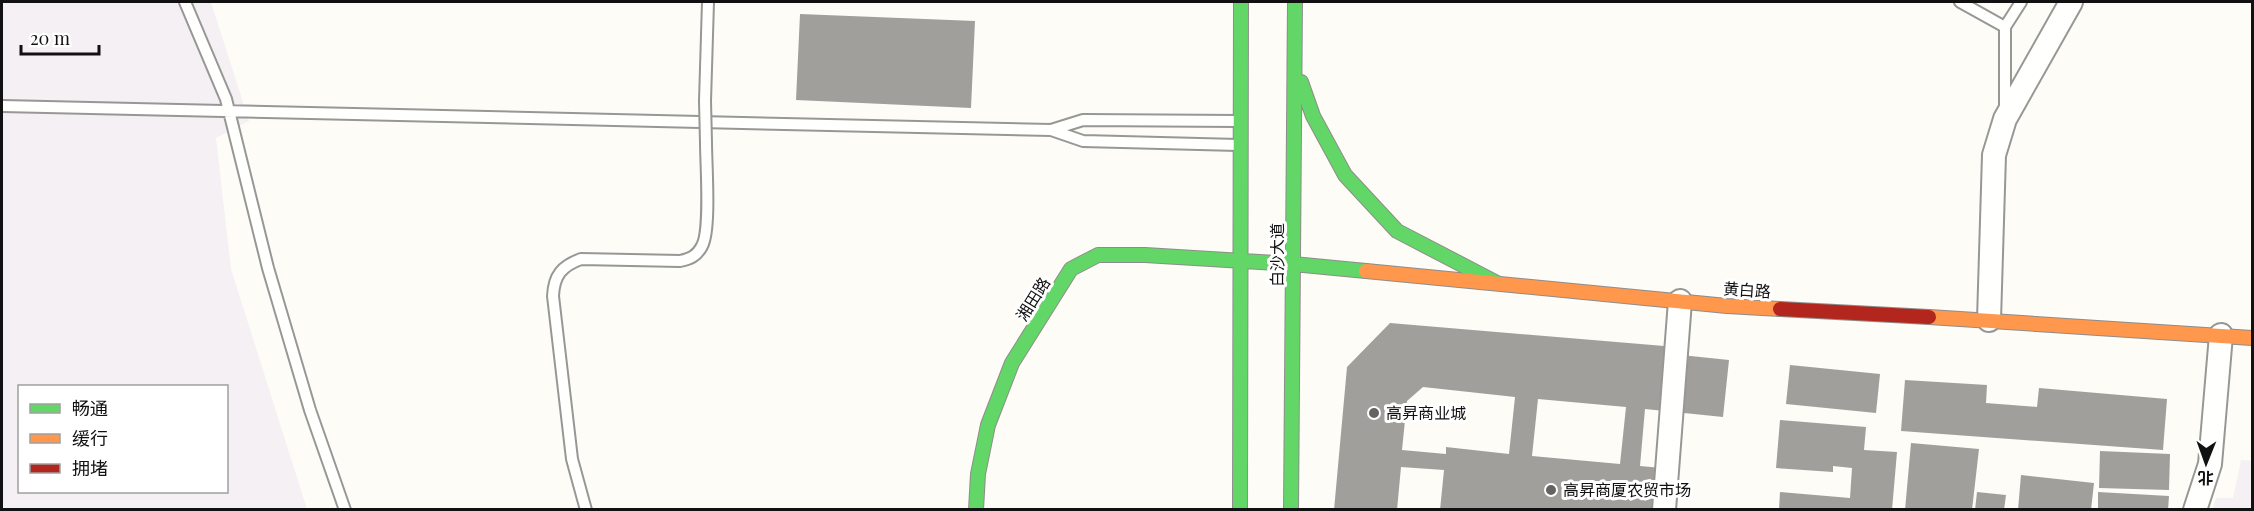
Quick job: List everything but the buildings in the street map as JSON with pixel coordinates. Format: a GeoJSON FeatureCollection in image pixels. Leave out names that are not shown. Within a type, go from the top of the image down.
{"type":"FeatureCollection","features":[{"type":"Feature","properties":{"kind":"main road"},"geometry":{"type":"LineString","coordinates":[[1239,510],[1241,2]]}},
{"type":"Feature","properties":{"kind":"main road","name":"白沙大道"},"geometry":{"type":"LineString","coordinates":[[1291,510],[1295,2]]}},
{"type":"Feature","properties":{"kind":"main road"},"geometry":{"type":"LineString","coordinates":[[1294,66],[1313,116],[1345,175],[1352,183],[1397,231],[1497,283]]}},
{"type":"Feature","properties":{"kind":"main road","name":"湘田路"},"geometry":{"type":"LineString","coordinates":[[976,510],[978,474],[988,425],[1012,363],[1071,269],[1098,255],[1241,260]]}},
{"type":"Feature","properties":{"kind":"main road","name":"黄白路"},"geometry":{"type":"LineString","coordinates":[[1241,260],[1739,306],[2253,338]]}},
{"type":"Feature","properties":{"kind":"street"},"geometry":{"type":"LineString","coordinates":[[1989,320],[1994,155],[2005,119],[2071,2]]}},
{"type":"Feature","properties":{"kind":"street"},"geometry":{"type":"LineString","coordinates":[[1664,510],[1680,301]]}},
{"type":"Feature","properties":{"kind":"street"},"geometry":{"type":"LineString","coordinates":[[2195,510],[2210,464],[2221,335]]}},
{"type":"Feature","properties":{"kind":"lane"},"geometry":{"type":"LineString","coordinates":[[185,2],[226,99],[271,279],[310,410],[345,510]]}},
{"type":"Feature","properties":{"kind":"lane"},"geometry":{"type":"LineString","coordinates":[[586,510],[572,459],[553,296],[554,283],[559,271],[581,259],[680,261],[695,256],[703,245],[706,230],[705,101],[708,2]]}},
{"type":"Feature","properties":{"kind":"lane"},"geometry":{"type":"LineString","coordinates":[[1960,2],[2005,27]]}},
{"type":"Feature","properties":{"kind":"lane"},"geometry":{"type":"LineString","coordinates":[[2005,119],[2005,27],[2021,2]]}},
{"type":"Feature","properties":{"kind":"lane"},"geometry":{"type":"LineString","coordinates":[[2,106],[1051,130],[1083,141],[1241,145]]}},
{"type":"Feature","properties":{"kind":"lane"},"geometry":{"type":"LineString","coordinates":[[1051,130],[1083,120],[1241,121]]}},
{"type":"Feature","properties":{"kind":"shaded area"},"geometry":{"type":"Polygon","coordinates":[[[2,2],[211,2],[249,121],[216,138],[231,269],[307,509],[2,509],[2,2]]]}},
{"type":"Feature","properties":{"kind":"shaded area"},"geometry":{"type":"Polygon","coordinates":[[[2241,460],[2252,461],[2252,509],[2213,509],[2216,498],[2233,498],[2241,460]]]}},
{"type":"Feature","properties":{"kind":"traffic: fast"},"geometry":{"type":"LineString","coordinates":[[1240,510],[1241,2]]}},
{"type":"Feature","properties":{"kind":"traffic: fast"},"geometry":{"type":"LineString","coordinates":[[1291,510],[1295,2]]}},
{"type":"Feature","properties":{"kind":"traffic: fast"},"geometry":{"type":"LineString","coordinates":[[1301,82],[1313,116],[1345,175],[1397,231],[1497,283]]}},
{"type":"Feature","properties":{"kind":"traffic: fast"},"geometry":{"type":"LineString","coordinates":[[976,510],[978,474],[988,425],[1012,363],[1071,269],[1098,255],[1145,255],[1366,271]]}},
{"type":"Feature","properties":{"kind":"traffic: slow"},"geometry":{"type":"LineString","coordinates":[[1366,271],[1727,306],[1780,309]]}},
{"type":"Feature","properties":{"kind":"traffic: slow"},"geometry":{"type":"LineString","coordinates":[[1929,317],[2252,338]]}},
{"type":"Feature","properties":{"kind":"traffic: jam"},"geometry":{"type":"LineString","coordinates":[[1780,309],[1929,317]]}},
{"type":"Feature","properties":{"kind":"place","name":"高昇商业城"},"geometry":{"type":"Point","coordinates":[1374,413]}},
{"type":"Feature","properties":{"kind":"place","name":"高昇商厦农贸市场"},"geometry":{"type":"Point","coordinates":[1551,490]}}]}
